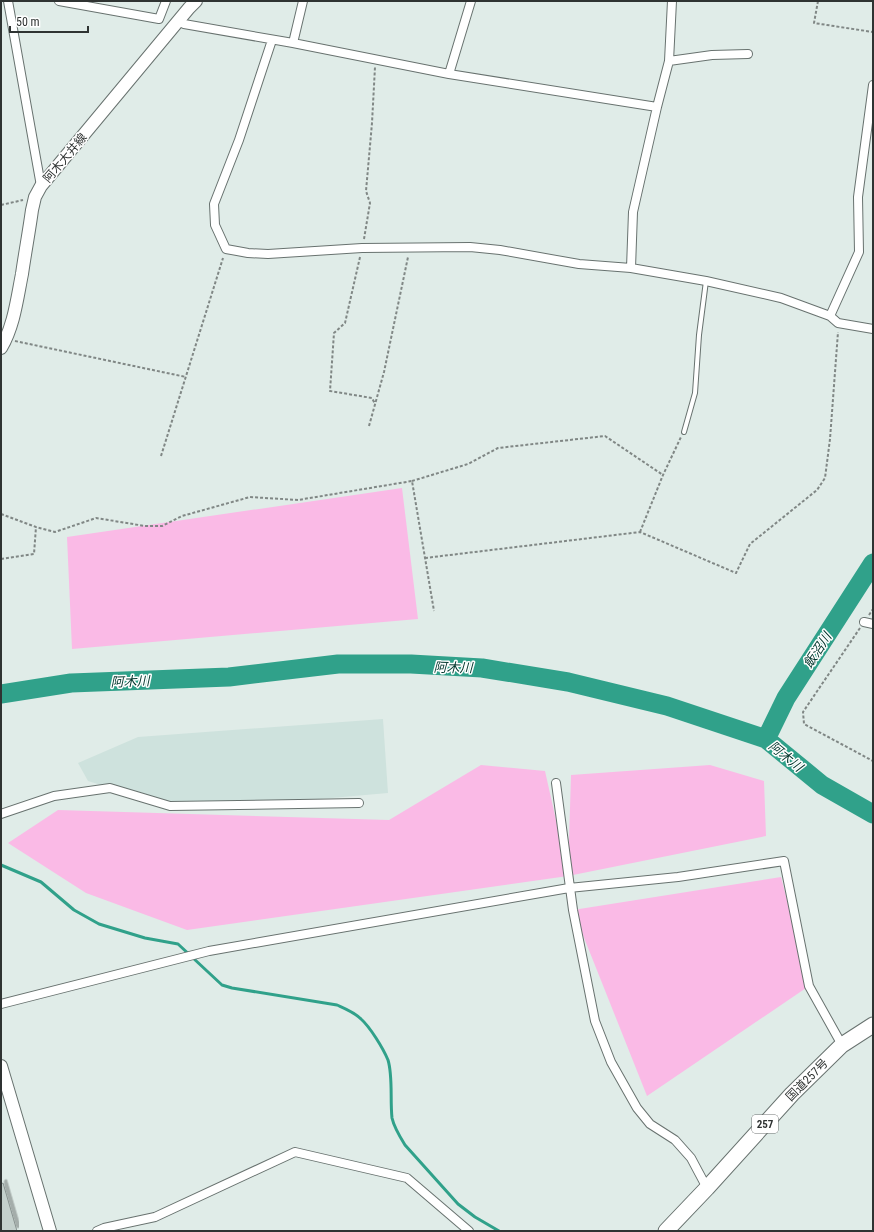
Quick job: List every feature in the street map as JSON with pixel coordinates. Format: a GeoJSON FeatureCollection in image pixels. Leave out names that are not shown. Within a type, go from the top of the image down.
{"type":"FeatureCollection","features":[{"type":"Feature","properties":{"kind":"highway","name":"国道257号"},"geometry":{"type":"LineString","coordinates":[[666,1231],[792,1094],[842,1045],[873,1026]]}},
{"type":"Feature","properties":{"kind":"main road","name":"阿木大井線"},"geometry":{"type":"LineString","coordinates":[[4,344],[17,302],[35,197],[41,186],[196,1]]}},
{"type":"Feature","properties":{"kind":"main road"},"geometry":{"type":"LineString","coordinates":[[1,1066],[50,1231]]}},
{"type":"Feature","properties":{"kind":"street"},"geometry":{"type":"LineString","coordinates":[[8,1],[41,186]]}},
{"type":"Feature","properties":{"kind":"street"},"geometry":{"type":"LineString","coordinates":[[59,1],[159,19],[166,1]]}},
{"type":"Feature","properties":{"kind":"street"},"geometry":{"type":"LineString","coordinates":[[293,43],[303,1]]}},
{"type":"Feature","properties":{"kind":"street"},"geometry":{"type":"LineString","coordinates":[[449,74],[471,1]]}},
{"type":"Feature","properties":{"kind":"street"},"geometry":{"type":"LineString","coordinates":[[631,268],[633,212],[657,107],[670,60],[672,1]]}},
{"type":"Feature","properties":{"kind":"street"},"geometry":{"type":"LineString","coordinates":[[179,21],[184,24],[293,43],[449,74],[657,107]]}},
{"type":"Feature","properties":{"kind":"street"},"geometry":{"type":"LineString","coordinates":[[272,40],[239,140],[214,204],[215,225],[226,249],[248,253],[268,254],[362,248],[470,247],[500,250],[580,264],[631,268],[706,281],[781,298],[830,316],[838,323],[873,329]]}},
{"type":"Feature","properties":{"kind":"street"},"geometry":{"type":"LineString","coordinates":[[670,60],[712,55],[748,54]]}},
{"type":"Feature","properties":{"kind":"street"},"geometry":{"type":"LineString","coordinates":[[830,316],[859,252],[858,197],[871,115],[873,84]]}},
{"type":"Feature","properties":{"kind":"street"},"geometry":{"type":"LineString","coordinates":[[864,622],[873,624]]}},
{"type":"Feature","properties":{"kind":"street"},"geometry":{"type":"LineString","coordinates":[[556,783],[569,888],[595,1020],[611,1062],[637,1108],[650,1124],[675,1140],[691,1158],[707,1188]]}},
{"type":"Feature","properties":{"kind":"street"},"geometry":{"type":"LineString","coordinates":[[1,814],[54,796],[110,788],[170,806],[359,804]]}},
{"type":"Feature","properties":{"kind":"street"},"geometry":{"type":"LineString","coordinates":[[1,1004],[178,957],[209,951],[569,888],[678,877],[784,861],[810,986],[842,1045]]}},
{"type":"Feature","properties":{"kind":"street"},"geometry":{"type":"LineString","coordinates":[[98,1231],[104,1228],[155,1217],[295,1152],[407,1178],[469,1231]]}},
{"type":"Feature","properties":{"kind":"lane"},"geometry":{"type":"LineString","coordinates":[[684,432],[695,393],[699,335],[706,281]]}},
{"type":"Feature","properties":{"kind":"path"},"geometry":{"type":"LineString","coordinates":[[818,1],[814,23],[873,32]]}},
{"type":"Feature","properties":{"kind":"path"},"geometry":{"type":"LineString","coordinates":[[1,205],[35,197]]}},
{"type":"Feature","properties":{"kind":"path"},"geometry":{"type":"LineString","coordinates":[[369,426],[384,372],[410,248]]}},
{"type":"Feature","properties":{"kind":"path"},"geometry":{"type":"LineString","coordinates":[[162,456],[226,249]]}},
{"type":"Feature","properties":{"kind":"path"},"geometry":{"type":"LineString","coordinates":[[425,558],[640,532],[736,573],[750,544],[817,490],[825,478],[830,439],[838,323]]}},
{"type":"Feature","properties":{"kind":"path"},"geometry":{"type":"LineString","coordinates":[[4,344],[186,376]]}},
{"type":"Feature","properties":{"kind":"path"},"geometry":{"type":"LineString","coordinates":[[640,532],[663,475],[684,432]]}},
{"type":"Feature","properties":{"kind":"path"},"geometry":{"type":"LineString","coordinates":[[1,514],[36,527],[55,532],[96,518],[145,526],[162,526],[182,516],[250,497],[298,500],[412,481],[468,464],[498,448],[605,436],[663,475]]}},
{"type":"Feature","properties":{"kind":"path"},"geometry":{"type":"LineString","coordinates":[[412,481],[434,611]]}},
{"type":"Feature","properties":{"kind":"path"},"geometry":{"type":"LineString","coordinates":[[1,559],[34,554],[36,527]]}},
{"type":"Feature","properties":{"kind":"path"},"geometry":{"type":"LineString","coordinates":[[873,609],[803,712],[804,724],[873,761]]}},
{"type":"Feature","properties":{"kind":"shaded area"},"geometry":{"type":"Polygon","coordinates":[[[402,488],[418,619],[72,649],[67,537],[402,488]]]}},
{"type":"Feature","properties":{"kind":"shaded area"},"geometry":{"type":"Polygon","coordinates":[[[383,719],[388,793],[250,805],[170,806],[88,781],[78,763],[138,737],[383,719]]]}},
{"type":"Feature","properties":{"kind":"shaded area"},"geometry":{"type":"Polygon","coordinates":[[[481,765],[545,771],[568,874],[571,775],[710,765],[764,781],[766,836],[568,876],[187,930],[86,893],[8,843],[58,810],[389,820],[481,765]]]}},
{"type":"Feature","properties":{"kind":"shaded area"},"geometry":{"type":"Polygon","coordinates":[[[781,877],[809,986],[647,1096],[573,910],[781,877]]]}},
{"type":"Feature","properties":{"kind":"building"},"geometry":{"type":"Polygon","coordinates":[[[3,1183],[17,1231],[1,1231],[1,1184],[3,1183]]]}},
{"type":"Feature","properties":{"kind":"waterway","name":"飯沼川"},"geometry":{"type":"LineString","coordinates":[[766,739],[786,698],[873,563]]}},
{"type":"Feature","properties":{"kind":"waterway","name":"阿木川"},"geometry":{"type":"LineString","coordinates":[[1,694],[71,683],[229,677],[338,664],[411,664],[482,668],[568,682],[667,706],[766,739],[822,785],[873,814]]}},
{"type":"Feature","properties":{"kind":"waterway"},"geometry":{"type":"LineString","coordinates":[[1,865],[41,882],[74,910],[99,924],[145,938],[178,944],[222,985],[232,988],[337,1005],[356,1014],[372,1032],[388,1060],[390,1066],[392,1118],[405,1145],[458,1204],[475,1217],[499,1231]]}}]}
